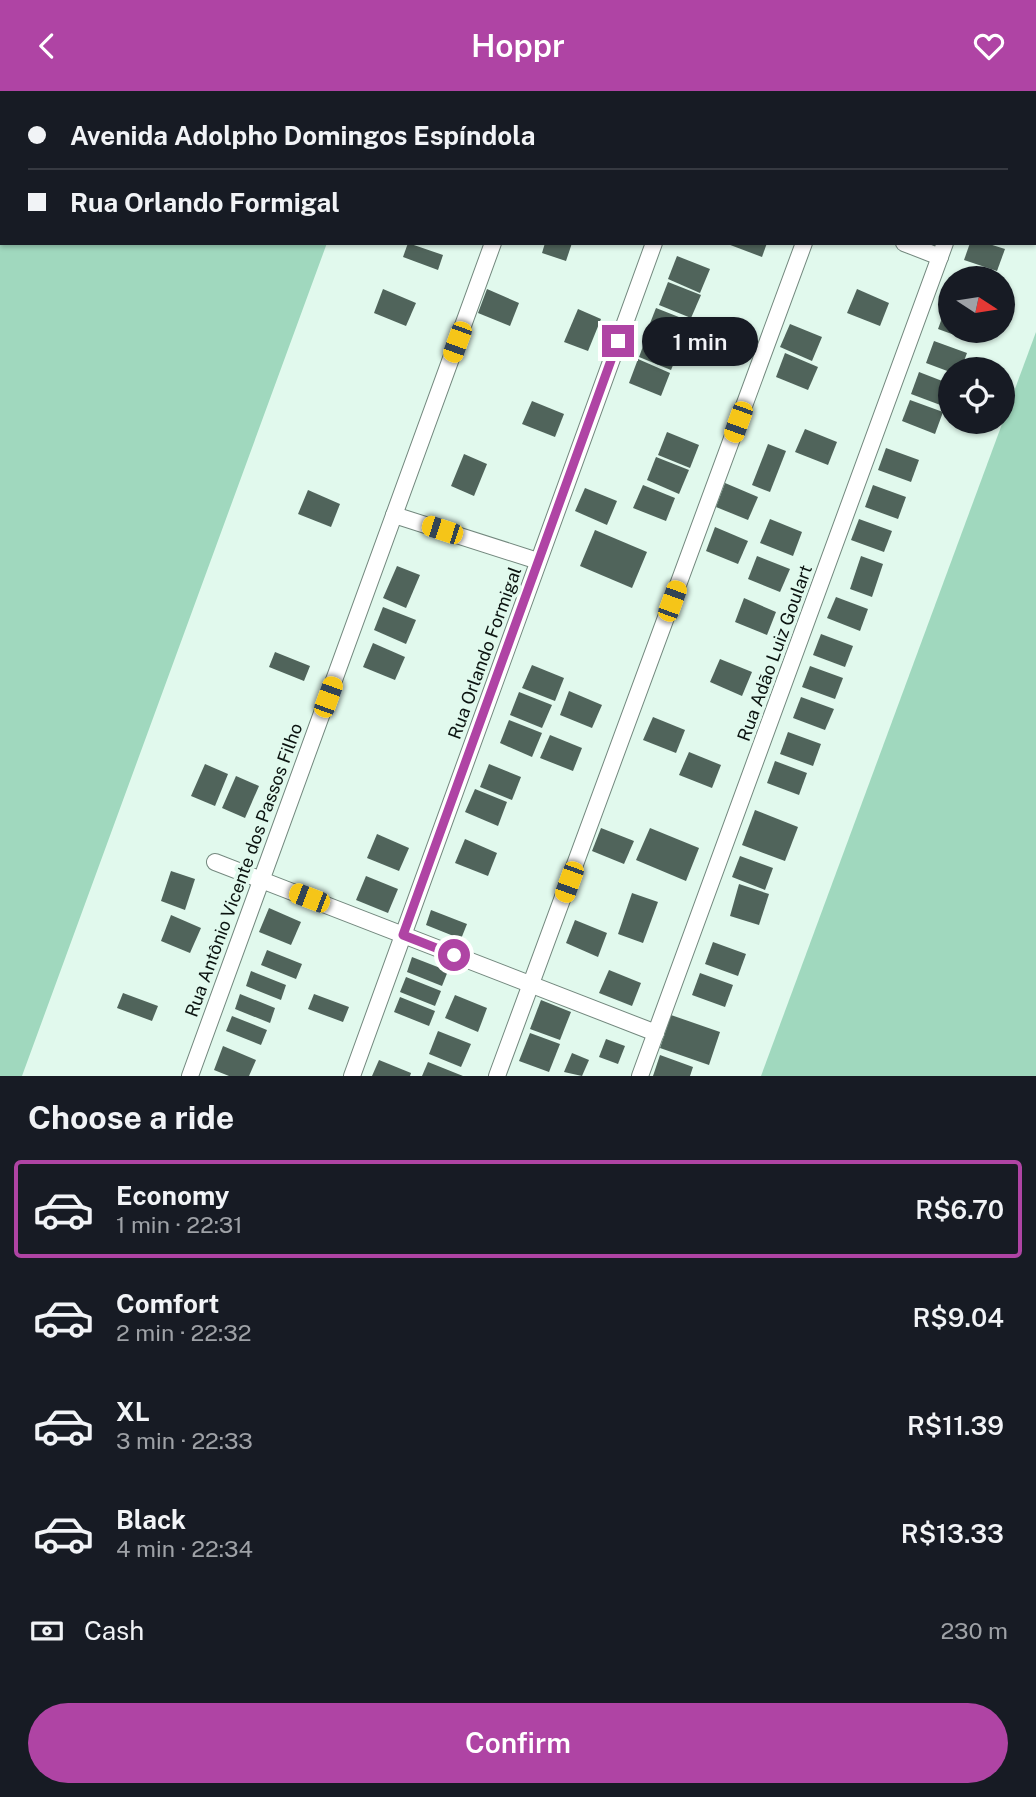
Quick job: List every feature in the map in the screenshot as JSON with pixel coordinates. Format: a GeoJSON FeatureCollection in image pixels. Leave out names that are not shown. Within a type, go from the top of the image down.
{"type":"FeatureCollection","features":[{"type":"Feature","properties":{"kind":"street","name":"Rua Antônio Vicente dos Passos Filho"},"geometry":{"type":"LineString","coordinates":[[190,1076],[492,245]]}},
{"type":"Feature","properties":{"kind":"street","name":"Rua Orlando Formigal"},"geometry":{"type":"LineString","coordinates":[[352,1076],[653,245]]}},
{"type":"Feature","properties":{"kind":"street"},"geometry":{"type":"LineString","coordinates":[[497,1076],[803,245]]}},
{"type":"Feature","properties":{"kind":"street"},"geometry":{"type":"LineString","coordinates":[[915,245],[943,250]]}},
{"type":"Feature","properties":{"kind":"street","name":"Rua Adão Luiz Goulart"},"geometry":{"type":"LineString","coordinates":[[640,1076],[943,250]]}},
{"type":"Feature","properties":{"kind":"street"},"geometry":{"type":"LineString","coordinates":[[394,515],[538,561]]}},
{"type":"Feature","properties":{"kind":"street"},"geometry":{"type":"LineString","coordinates":[[215,862],[656,1033]]}},
{"type":"Feature","properties":{"kind":"green space"},"geometry":{"type":"Polygon","coordinates":[[[0,245],[326,245],[22,1076],[0,1076],[0,245]]]}},
{"type":"Feature","properties":{"kind":"green space"},"geometry":{"type":"Polygon","coordinates":[[[1036,332],[1036,1076],[761,1076],[998,434],[1015,434],[1015,389],[1036,332]]]}},
{"type":"Feature","properties":{"kind":"building"},"geometry":{"type":"Polygon","coordinates":[[[407,245],[443,255],[438,270],[403,257],[407,245]]]}},
{"type":"Feature","properties":{"kind":"building"},"geometry":{"type":"Polygon","coordinates":[[[544,245],[571,245],[566,261],[542,253],[544,245]]]}},
{"type":"Feature","properties":{"kind":"building"},"geometry":{"type":"Polygon","coordinates":[[[730,245],[766,245],[762,257],[730,245]]]}},
{"type":"Feature","properties":{"kind":"building"},"geometry":{"type":"Polygon","coordinates":[[[969,245],[992,245],[1005,249],[999,266],[982,266],[964,260],[969,245]]]}},
{"type":"Feature","properties":{"kind":"building"},"geometry":{"type":"Polygon","coordinates":[[[677,256],[710,269],[700,293],[668,279],[677,256]]]}},
{"type":"Feature","properties":{"kind":"building"},"geometry":{"type":"Polygon","coordinates":[[[668,282],[701,295],[691,318],[659,305],[668,282]]]}},
{"type":"Feature","properties":{"kind":"building"},"geometry":{"type":"Polygon","coordinates":[[[383,289],[416,303],[406,326],[374,313],[383,289]]]}},
{"type":"Feature","properties":{"kind":"building"},"geometry":{"type":"Polygon","coordinates":[[[487,289],[519,303],[510,326],[478,313],[487,289]]]}},
{"type":"Feature","properties":{"kind":"building"},"geometry":{"type":"Polygon","coordinates":[[[857,289],[889,303],[880,326],[847,313],[857,289]]]}},
{"type":"Feature","properties":{"kind":"building"},"geometry":{"type":"Polygon","coordinates":[[[656,308],[689,321],[679,345],[647,331],[656,308]]]}},
{"type":"Feature","properties":{"kind":"building"},"geometry":{"type":"Polygon","coordinates":[[[578,309],[601,319],[588,351],[564,342],[578,309]]]}},
{"type":"Feature","properties":{"kind":"building"},"geometry":{"type":"Polygon","coordinates":[[[790,324],[822,337],[812,361],[780,347],[790,324]]]}},
{"type":"Feature","properties":{"kind":"building"},"geometry":{"type":"Polygon","coordinates":[[[705,329],[737,343],[728,366],[695,353],[705,329]]]}},
{"type":"Feature","properties":{"kind":"building"},"geometry":{"type":"Polygon","coordinates":[[[648,333],[681,346],[671,370],[639,357],[648,333]]]}},
{"type":"Feature","properties":{"kind":"building"},"geometry":{"type":"Polygon","coordinates":[[[934,341],[967,353],[966,357],[938,357],[938,368],[926,363],[934,341]]]}},
{"type":"Feature","properties":{"kind":"building"},"geometry":{"type":"Polygon","coordinates":[[[785,353],[818,367],[808,390],[776,377],[785,353]]]}},
{"type":"Feature","properties":{"kind":"building"},"geometry":{"type":"Polygon","coordinates":[[[638,359],[670,373],[661,396],[629,383],[638,359]]]}},
{"type":"Feature","properties":{"kind":"building"},"geometry":{"type":"Polygon","coordinates":[[[919,372],[938,379],[938,404],[911,394],[919,372]]]}},
{"type":"Feature","properties":{"kind":"building"},"geometry":{"type":"Polygon","coordinates":[[[910,400],[938,410],[935,434],[902,421],[910,400]]]}},
{"type":"Feature","properties":{"kind":"building"},"geometry":{"type":"Polygon","coordinates":[[[532,401],[564,414],[555,437],[522,424],[532,401]]]}},
{"type":"Feature","properties":{"kind":"building"},"geometry":{"type":"Polygon","coordinates":[[[805,429],[837,442],[828,465],[795,452],[805,429]]]}},
{"type":"Feature","properties":{"kind":"building"},"geometry":{"type":"Polygon","coordinates":[[[667,432],[699,445],[690,468],[658,455],[667,432]]]}},
{"type":"Feature","properties":{"kind":"building"},"geometry":{"type":"Polygon","coordinates":[[[768,444],[786,451],[770,492],[752,485],[768,444]]]}},
{"type":"Feature","properties":{"kind":"building"},"geometry":{"type":"Polygon","coordinates":[[[886,448],[919,460],[911,482],[878,470],[886,448]]]}},
{"type":"Feature","properties":{"kind":"building"},"geometry":{"type":"Polygon","coordinates":[[[464,454],[487,464],[474,496],[451,486],[464,454]]]}},
{"type":"Feature","properties":{"kind":"building"},"geometry":{"type":"Polygon","coordinates":[[[656,457],[689,470],[679,494],[647,480],[656,457]]]}},
{"type":"Feature","properties":{"kind":"building"},"geometry":{"type":"Polygon","coordinates":[[[725,483],[758,497],[748,520],[716,507],[725,483]]]}},
{"type":"Feature","properties":{"kind":"building"},"geometry":{"type":"Polygon","coordinates":[[[643,485],[675,498],[666,521],[633,508],[643,485]]]}},
{"type":"Feature","properties":{"kind":"building"},"geometry":{"type":"Polygon","coordinates":[[[873,485],[906,497],[898,519],[865,507],[873,485]]]}},
{"type":"Feature","properties":{"kind":"building"},"geometry":{"type":"Polygon","coordinates":[[[585,488],[617,501],[607,525],[575,511],[585,488]]]}},
{"type":"Feature","properties":{"kind":"building"},"geometry":{"type":"Polygon","coordinates":[[[308,490],[340,504],[331,527],[298,514],[308,490]]]}},
{"type":"Feature","properties":{"kind":"building"},"geometry":{"type":"Polygon","coordinates":[[[770,519],[802,532],[793,556],[760,543],[770,519]]]}},
{"type":"Feature","properties":{"kind":"building"},"geometry":{"type":"Polygon","coordinates":[[[859,519],[892,531],[884,552],[851,540],[859,519]]]}},
{"type":"Feature","properties":{"kind":"building"},"geometry":{"type":"Polygon","coordinates":[[[715,527],[748,541],[738,564],[706,551],[715,527]]]}},
{"type":"Feature","properties":{"kind":"building"},"geometry":{"type":"Polygon","coordinates":[[[595,530],[647,552],[632,588],[580,566],[595,530]]]}},
{"type":"Feature","properties":{"kind":"building"},"geometry":{"type":"Polygon","coordinates":[[[757,556],[790,569],[780,592],[748,579],[757,556]]]}},
{"type":"Feature","properties":{"kind":"building"},"geometry":{"type":"Polygon","coordinates":[[[861,556],[883,564],[872,597],[850,589],[861,556]]]}},
{"type":"Feature","properties":{"kind":"building"},"geometry":{"type":"Polygon","coordinates":[[[397,566],[420,575],[406,608],[383,598],[397,566]]]}},
{"type":"Feature","properties":{"kind":"building"},"geometry":{"type":"Polygon","coordinates":[[[836,597],[868,609],[860,631],[827,618],[836,597]]]}},
{"type":"Feature","properties":{"kind":"building"},"geometry":{"type":"Polygon","coordinates":[[[744,598],[776,612],[767,635],[735,622],[744,598]]]}},
{"type":"Feature","properties":{"kind":"building"},"geometry":{"type":"Polygon","coordinates":[[[383,607],[416,620],[406,644],[374,630],[383,607]]]}},
{"type":"Feature","properties":{"kind":"building"},"geometry":{"type":"Polygon","coordinates":[[[821,634],[853,646],[845,667],[813,655],[821,634]]]}},
{"type":"Feature","properties":{"kind":"building"},"geometry":{"type":"Polygon","coordinates":[[[373,643],[405,657],[395,680],[363,667],[373,643]]]}},
{"type":"Feature","properties":{"kind":"building"},"geometry":{"type":"Polygon","coordinates":[[[275,652],[310,666],[304,681],[269,667],[275,652]]]}},
{"type":"Feature","properties":{"kind":"building"},"geometry":{"type":"Polygon","coordinates":[[[720,659],[752,672],[742,696],[710,682],[720,659]]]}},
{"type":"Feature","properties":{"kind":"building"},"geometry":{"type":"Polygon","coordinates":[[[532,665],[564,678],[555,701],[522,688],[532,665]]]}},
{"type":"Feature","properties":{"kind":"building"},"geometry":{"type":"Polygon","coordinates":[[[810,666],[843,678],[835,699],[802,687],[810,666]]]}},
{"type":"Feature","properties":{"kind":"building"},"geometry":{"type":"Polygon","coordinates":[[[569,691],[602,705],[592,728],[560,715],[569,691]]]}},
{"type":"Feature","properties":{"kind":"building"},"geometry":{"type":"Polygon","coordinates":[[[519,692],[552,705],[542,728],[510,715],[519,692]]]}},
{"type":"Feature","properties":{"kind":"building"},"geometry":{"type":"Polygon","coordinates":[[[801,697],[834,709],[825,730],[793,718],[801,697]]]}},
{"type":"Feature","properties":{"kind":"building"},"geometry":{"type":"Polygon","coordinates":[[[653,717],[685,730],[676,753],[643,740],[653,717]]]}},
{"type":"Feature","properties":{"kind":"building"},"geometry":{"type":"Polygon","coordinates":[[[509,720],[542,733],[532,757],[500,743],[509,720]]]}},
{"type":"Feature","properties":{"kind":"building"},"geometry":{"type":"Polygon","coordinates":[[[788,732],[821,744],[813,766],[780,754],[788,732]]]}},
{"type":"Feature","properties":{"kind":"building"},"geometry":{"type":"Polygon","coordinates":[[[550,735],[582,748],[573,771],[540,758],[550,735]]]}},
{"type":"Feature","properties":{"kind":"building"},"geometry":{"type":"Polygon","coordinates":[[[689,752],[721,765],[712,788],[679,775],[689,752]]]}},
{"type":"Feature","properties":{"kind":"building"},"geometry":{"type":"Polygon","coordinates":[[[775,761],[807,773],[799,795],[767,783],[775,761]]]}},
{"type":"Feature","properties":{"kind":"building"},"geometry":{"type":"Polygon","coordinates":[[[205,764],[228,774],[215,806],[191,796],[205,764]]]}},
{"type":"Feature","properties":{"kind":"building"},"geometry":{"type":"Polygon","coordinates":[[[489,764],[521,777],[512,800],[480,787],[489,764]]]}},
{"type":"Feature","properties":{"kind":"building"},"geometry":{"type":"Polygon","coordinates":[[[236,776],[259,786],[245,818],[222,808],[236,776]]]}},
{"type":"Feature","properties":{"kind":"building"},"geometry":{"type":"Polygon","coordinates":[[[475,789],[507,802],[498,826],[465,812],[475,789]]]}},
{"type":"Feature","properties":{"kind":"building"},"geometry":{"type":"Polygon","coordinates":[[[755,810],[798,827],[785,861],[742,845],[755,810]]]}},
{"type":"Feature","properties":{"kind":"building"},"geometry":{"type":"Polygon","coordinates":[[[601,828],[634,841],[624,864],[592,851],[601,828]]]}},
{"type":"Feature","properties":{"kind":"building"},"geometry":{"type":"Polygon","coordinates":[[[650,828],[699,848],[686,881],[636,860],[650,828]]]}},
{"type":"Feature","properties":{"kind":"building"},"geometry":{"type":"Polygon","coordinates":[[[377,834],[409,848],[399,871],[367,858],[377,834]]]}},
{"type":"Feature","properties":{"kind":"building"},"geometry":{"type":"Polygon","coordinates":[[[465,839],[497,853],[488,876],[455,863],[465,839]]]}},
{"type":"Feature","properties":{"kind":"building"},"geometry":{"type":"Polygon","coordinates":[[[740,856],[773,868],[765,890],[732,877],[740,856]]]}},
{"type":"Feature","properties":{"kind":"building"},"geometry":{"type":"Polygon","coordinates":[[[171,871],[195,879],[185,910],[161,901],[171,871]]]}},
{"type":"Feature","properties":{"kind":"building"},"geometry":{"type":"Polygon","coordinates":[[[366,876],[398,889],[388,913],[356,900],[366,876]]]}},
{"type":"Feature","properties":{"kind":"building"},"geometry":{"type":"Polygon","coordinates":[[[739,884],[769,894],[759,925],[730,916],[739,884]]]}},
{"type":"Feature","properties":{"kind":"building"},"geometry":{"type":"Polygon","coordinates":[[[632,893],[658,902],[643,943],[618,934],[632,893]]]}},
{"type":"Feature","properties":{"kind":"building"},"geometry":{"type":"Polygon","coordinates":[[[269,908],[301,922],[291,945],[259,932],[269,908]]]}},
{"type":"Feature","properties":{"kind":"building"},"geometry":{"type":"Polygon","coordinates":[[[431,910],[467,924],[461,939],[426,925],[431,910]]]}},
{"type":"Feature","properties":{"kind":"building"},"geometry":{"type":"Polygon","coordinates":[[[171,915],[201,928],[190,953],[161,941],[171,915]]]}},
{"type":"Feature","properties":{"kind":"building"},"geometry":{"type":"Polygon","coordinates":[[[575,920],[607,933],[598,957],[566,943],[575,920]]]}},
{"type":"Feature","properties":{"kind":"building"},"geometry":{"type":"Polygon","coordinates":[[[713,942],[746,954],[738,976],[705,964],[713,942]]]}},
{"type":"Feature","properties":{"kind":"building"},"geometry":{"type":"Polygon","coordinates":[[[267,950],[302,964],[296,979],[261,965],[267,950]]]}},
{"type":"Feature","properties":{"kind":"building"},"geometry":{"type":"Polygon","coordinates":[[[412,957],[448,971],[442,986],[407,972],[412,957]]]}},
{"type":"Feature","properties":{"kind":"building"},"geometry":{"type":"Polygon","coordinates":[[[609,970],[641,983],[632,1006],[599,993],[609,970]]]}},
{"type":"Feature","properties":{"kind":"building"},"geometry":{"type":"Polygon","coordinates":[[[251,971],[286,985],[281,1000],[246,986],[251,971]]]}},
{"type":"Feature","properties":{"kind":"building"},"geometry":{"type":"Polygon","coordinates":[[[700,973],[733,985],[725,1007],[692,995],[700,973]]]}},
{"type":"Feature","properties":{"kind":"building"},"geometry":{"type":"Polygon","coordinates":[[[406,977],[441,991],[435,1006],[400,992],[406,977]]]}},
{"type":"Feature","properties":{"kind":"building"},"geometry":{"type":"Polygon","coordinates":[[[123,993],[158,1006],[152,1021],[117,1008],[123,993]]]}},
{"type":"Feature","properties":{"kind":"building"},"geometry":{"type":"Polygon","coordinates":[[[240,994],[275,1008],[270,1023],[235,1009],[240,994]]]}},
{"type":"Feature","properties":{"kind":"building"},"geometry":{"type":"Polygon","coordinates":[[[314,994],[349,1007],[343,1022],[308,1009],[314,994]]]}},
{"type":"Feature","properties":{"kind":"building"},"geometry":{"type":"Polygon","coordinates":[[[455,995],[487,1008],[478,1032],[445,1018],[455,995]]]}},
{"type":"Feature","properties":{"kind":"building"},"geometry":{"type":"Polygon","coordinates":[[[400,997],[435,1011],[429,1026],[394,1012],[400,997]]]}},
{"type":"Feature","properties":{"kind":"building"},"geometry":{"type":"Polygon","coordinates":[[[541,1000],[571,1012],[560,1040],[530,1029],[541,1000]]]}},
{"type":"Feature","properties":{"kind":"building"},"geometry":{"type":"Polygon","coordinates":[[[671,1015],[720,1032],[709,1065],[660,1048],[671,1015]]]}},
{"type":"Feature","properties":{"kind":"building"},"geometry":{"type":"Polygon","coordinates":[[[232,1016],[267,1030],[261,1045],[226,1031],[232,1016]]]}},
{"type":"Feature","properties":{"kind":"building"},"geometry":{"type":"Polygon","coordinates":[[[438,1031],[471,1044],[461,1067],[429,1054],[438,1031]]]}},
{"type":"Feature","properties":{"kind":"building"},"geometry":{"type":"Polygon","coordinates":[[[530,1033],[560,1044],[549,1072],[519,1061],[530,1033]]]}},
{"type":"Feature","properties":{"kind":"building"},"geometry":{"type":"Polygon","coordinates":[[[606,1039],[625,1046],[618,1064],[599,1057],[606,1039]]]}},
{"type":"Feature","properties":{"kind":"building"},"geometry":{"type":"Polygon","coordinates":[[[223,1046],[256,1060],[249,1076],[229,1076],[214,1070],[223,1046]]]}},
{"type":"Feature","properties":{"kind":"building"},"geometry":{"type":"Polygon","coordinates":[[[572,1053],[589,1060],[582,1076],[564,1072],[572,1053]]]}},
{"type":"Feature","properties":{"kind":"building"},"geometry":{"type":"Polygon","coordinates":[[[660,1055],[693,1067],[690,1076],[653,1076],[660,1055]]]}},
{"type":"Feature","properties":{"kind":"building"},"geometry":{"type":"Polygon","coordinates":[[[379,1060],[411,1073],[410,1076],[372,1076],[379,1060]]]}},
{"type":"Feature","properties":{"kind":"building"},"geometry":{"type":"Polygon","coordinates":[[[428,1062],[463,1076],[422,1076],[428,1062]]]}},
{"type":"Feature","properties":{"kind":"route"},"geometry":{"type":"LineString","coordinates":[[454,955],[403,935],[618,341]]}}]}
